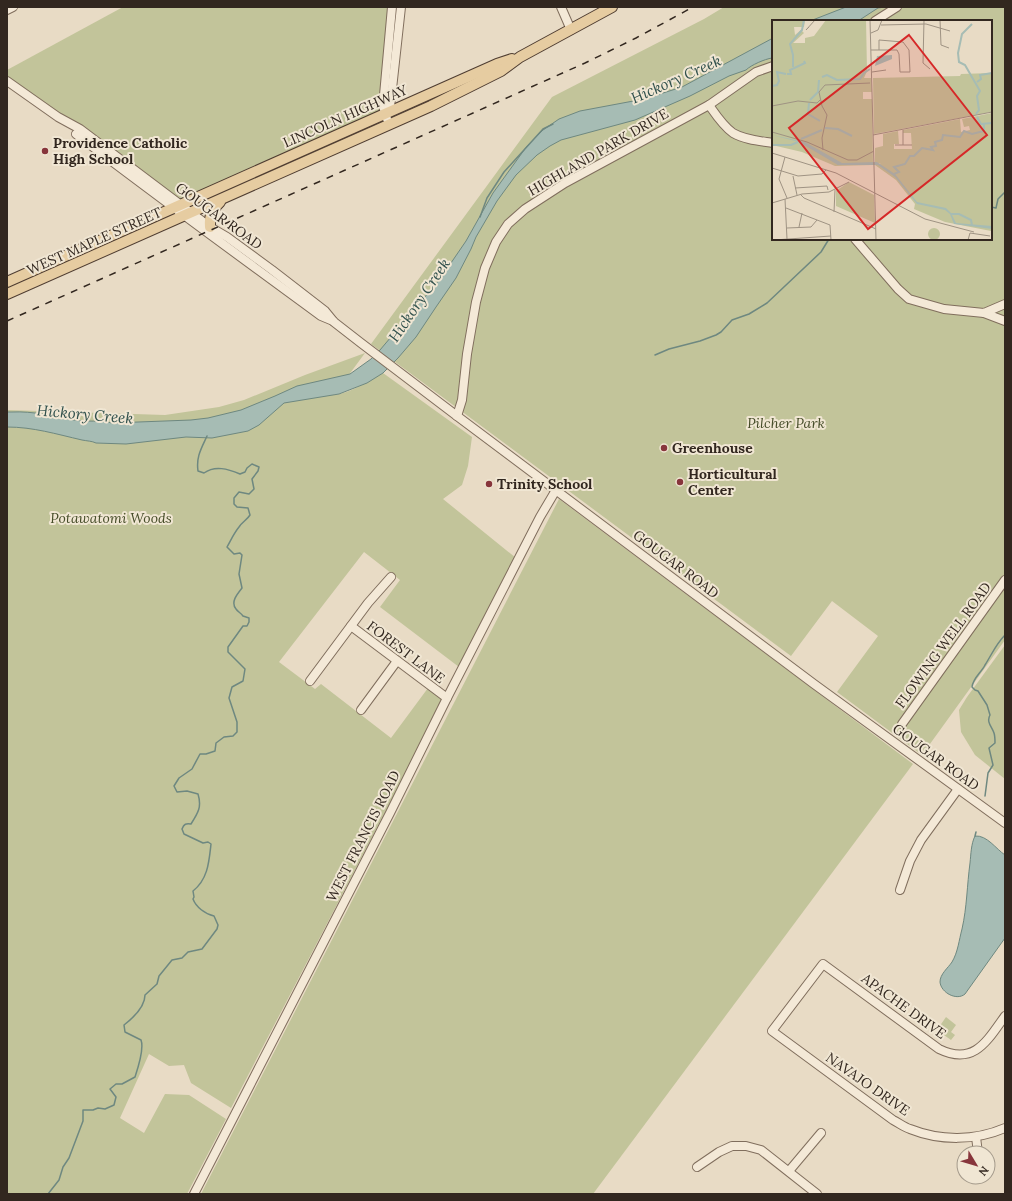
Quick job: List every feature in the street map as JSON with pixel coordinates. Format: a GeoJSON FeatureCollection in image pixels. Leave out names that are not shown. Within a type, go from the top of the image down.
{"type":"FeatureCollection","features":[{"type":"Feature","properties":{"kind":"main road","name":"LINCOLN HIGHWAY"},"geometry":{"type":"LineString","coordinates":[[189,215],[475,85],[501,71],[520,57],[612,7]]}},
{"type":"Feature","properties":{"kind":"main road","name":"LINCOLN HIGHWAY"},"geometry":{"type":"LineString","coordinates":[[178,206],[497,64],[520,57]]}},
{"type":"Feature","properties":{"kind":"main road"},"geometry":{"type":"LineString","coordinates":[[210,227],[211,214],[215,207],[224,199]]}},
{"type":"Feature","properties":{"kind":"main road","name":"WEST MAPLE STREET"},"geometry":{"type":"LineString","coordinates":[[7,282],[178,206]]}},
{"type":"Feature","properties":{"kind":"main road","name":"WEST MAPLE STREET"},"geometry":{"type":"LineString","coordinates":[[7,294],[189,215]]}},
{"type":"Feature","properties":{"kind":"street"},"geometry":{"type":"LineString","coordinates":[[7,10],[12,7]]}},
{"type":"Feature","properties":{"kind":"street"},"geometry":{"type":"LineString","coordinates":[[389,125],[383,106],[392,7]]}},
{"type":"Feature","properties":{"kind":"street"},"geometry":{"type":"LineString","coordinates":[[386,113],[390,107],[401,7]]}},
{"type":"Feature","properties":{"kind":"street"},"geometry":{"type":"LineString","coordinates":[[561,7],[571,30]]}},
{"type":"Feature","properties":{"kind":"street"},"geometry":{"type":"LineString","coordinates":[[877,20],[897,7]]}},
{"type":"Feature","properties":{"kind":"street","name":"HIGHLAND PARK DRIVE"},"geometry":{"type":"LineString","coordinates":[[457,416],[462,400],[467,354],[476,302],[485,268],[496,242],[508,224],[525,209],[565,183],[709,105],[756,72],[772,66]]}},
{"type":"Feature","properties":{"kind":"street","name":"GOUGAR ROAD"},"geometry":{"type":"LineString","coordinates":[[7,81],[80,130],[321,316],[334,322]]}},
{"type":"Feature","properties":{"kind":"street"},"geometry":{"type":"LineString","coordinates":[[709,105],[720,120],[734,133],[752,140],[772,142]]}},
{"type":"Feature","properties":{"kind":"street","name":"GOUGAR ROAD"},"geometry":{"type":"LineString","coordinates":[[189,215],[210,227],[272,270],[325,311],[334,322],[457,416],[1005,823]]}},
{"type":"Feature","properties":{"kind":"street"},"geometry":{"type":"LineString","coordinates":[[856,240],[898,289],[910,299],[944,309],[984,313],[1005,321]]}},
{"type":"Feature","properties":{"kind":"street"},"geometry":{"type":"LineString","coordinates":[[984,313],[1005,304]]}},
{"type":"Feature","properties":{"kind":"street","name":"WEST FRANCIS ROAD"},"geometry":{"type":"LineString","coordinates":[[194,1194],[540,517],[556,490]]}},
{"type":"Feature","properties":{"kind":"street"},"geometry":{"type":"LineString","coordinates":[[310,681],[368,604],[391,577]]}},
{"type":"Feature","properties":{"kind":"street","name":"FLOWING WELL ROAD"},"geometry":{"type":"LineString","coordinates":[[902,724],[1005,580]]}},
{"type":"Feature","properties":{"kind":"street","name":"FOREST LANE"},"geometry":{"type":"LineString","coordinates":[[351,626],[447,698]]}},
{"type":"Feature","properties":{"kind":"street"},"geometry":{"type":"LineString","coordinates":[[361,710],[397,661]]}},
{"type":"Feature","properties":{"kind":"street"},"geometry":{"type":"LineString","coordinates":[[900,890],[910,861],[921,840],[958,789]]}},
{"type":"Feature","properties":{"kind":"street","name":"APACHE DRIVE"},"geometry":{"type":"LineString","coordinates":[[772,1031],[824,964],[939,1049],[947,1053],[956,1055],[976,1051],[986,1043],[1005,1016]]}},
{"type":"Feature","properties":{"kind":"street","name":"NAVAJO DRIVE"},"geometry":{"type":"LineString","coordinates":[[772,1031],[893,1120],[909,1129],[929,1135],[950,1138],[976,1137],[1005,1128]]}},
{"type":"Feature","properties":{"kind":"street"},"geometry":{"type":"LineString","coordinates":[[789,1171],[821,1132]]}},
{"type":"Feature","properties":{"kind":"street"},"geometry":{"type":"LineString","coordinates":[[976,1137],[977,1145]]}},
{"type":"Feature","properties":{"kind":"street"},"geometry":{"type":"LineString","coordinates":[[697,1167],[719,1152],[732,1146],[746,1146],[761,1150],[817,1194]]}},
{"type":"Feature","properties":{"kind":"green space"},"geometry":{"type":"Polygon","coordinates":[[[123,7],[390,7],[383,111],[182,202],[7,78],[7,70],[123,7]]]}},
{"type":"Feature","properties":{"kind":"green space","name":"Pilcher Park"},"geometry":{"type":"Polygon","coordinates":[[[724,7],[1005,7],[1005,640],[922,755],[837,692],[878,636],[832,601],[791,656],[371,344],[552,97],[704,19],[724,7]]]}},
{"type":"Feature","properties":{"kind":"green space","name":"Potawatomi Woods"},"geometry":{"type":"Polygon","coordinates":[[[365,353],[334,395],[347,392],[383,373],[472,437],[468,466],[462,485],[443,499],[516,558],[459,667],[380,607],[400,580],[364,552],[279,662],[315,689],[321,684],[391,738],[428,688],[444,699],[231,1108],[191,1083],[184,1065],[169,1066],[149,1054],[120,1118],[144,1133],[165,1094],[189,1095],[226,1119],[187,1194],[7,1194],[7,410],[165,415],[219,407],[244,400],[305,375],[365,353]]]}},
{"type":"Feature","properties":{"kind":"green space"},"geometry":{"type":"Polygon","coordinates":[[[559,499],[913,764],[593,1194],[201,1194],[559,499]]]}},
{"type":"Feature","properties":{"kind":"green space"},"geometry":{"type":"Polygon","coordinates":[[[1005,645],[1005,779],[975,755],[961,732],[959,710],[1005,645]]]}},
{"type":"Feature","properties":{"kind":"green space"},"geometry":{"type":"Polygon","coordinates":[[[946,1017],[956,1025],[951,1032],[955,1035],[951,1040],[937,1030],[946,1017]]]}},
{"type":"Feature","properties":{"kind":"water"},"geometry":{"type":"Polygon","coordinates":[[[846,7],[885,7],[878,8],[860,20],[813,20],[846,7]]]}},
{"type":"Feature","properties":{"kind":"water"},"geometry":{"type":"Polygon","coordinates":[[[772,39],[772,58],[758,62],[746,70],[729,76],[690,96],[635,120],[561,140],[537,155],[516,175],[497,201],[476,237],[456,278],[416,337],[383,373],[367,383],[339,394],[284,403],[259,425],[248,431],[212,438],[186,437],[126,444],[96,443],[54,433],[17,427],[7,427],[7,412],[35,413],[74,420],[112,423],[208,418],[241,410],[297,386],[350,374],[371,359],[380,350],[440,279],[466,241],[493,193],[527,146],[543,130],[559,119],[580,111],[644,99],[682,87],[772,39]]]}},
{"type":"Feature","properties":{"kind":"water"},"geometry":{"type":"Polygon","coordinates":[[[975,836],[979,836],[987,840],[1005,855],[1005,938],[965,994],[958,997],[950,995],[943,990],[940,979],[952,962],[958,946],[965,912],[971,849],[975,836]]]}},
{"type":"Feature","properties":{"kind":"waterway","name":"Hickory Creek"},"geometry":{"type":"LineString","coordinates":[[480,217],[487,198],[504,172],[543,129],[553,124]]}},
{"type":"Feature","properties":{"kind":"waterway"},"geometry":{"type":"LineString","coordinates":[[992,207],[996,208],[998,199],[1005,192]]}},
{"type":"Feature","properties":{"kind":"waterway"},"geometry":{"type":"LineString","coordinates":[[655,355],[669,349],[716,335],[721,332],[732,320],[749,314],[767,303],[821,252],[828,240]]}},
{"type":"Feature","properties":{"kind":"waterway"},"geometry":{"type":"LineString","coordinates":[[48,1194],[59,1180],[63,1167],[69,1158],[83,1121],[83,1110],[93,1110],[98,1108],[105,1109],[114,1105],[116,1097],[110,1089],[116,1084],[122,1084],[135,1077],[142,1044],[141,1040],[125,1032],[124,1025],[141,1008],[145,995],[157,984],[159,976],[172,960],[182,958],[188,952],[202,949],[217,929],[218,925],[214,916],[201,910],[193,899],[193,891],[202,881],[207,870],[211,844],[208,842],[203,843],[184,834],[182,829],[185,824],[191,824],[197,813],[200,803],[198,794],[187,791],[177,792],[174,786],[179,778],[192,769],[200,754],[215,751],[216,743],[224,737],[233,736],[237,732],[237,722],[229,698],[232,687],[243,681],[245,669],[228,652],[228,647],[243,626],[247,626],[249,618],[243,616],[234,606],[235,598],[242,588],[239,574],[242,555],[240,553],[234,554],[227,547],[237,529],[250,515],[248,508],[237,507],[234,504],[234,498],[239,492],[249,494],[254,489],[252,479],[259,467],[252,464],[245,472],[240,474],[217,468],[204,473],[198,471],[198,457],[207,436]]}},
{"type":"Feature","properties":{"kind":"waterway"},"geometry":{"type":"LineString","coordinates":[[985,796],[988,773],[993,765],[989,748],[995,743],[995,737],[989,722],[990,715],[987,705],[978,691],[972,687],[975,678],[1005,635]]}},
{"type":"Feature","properties":{"kind":"waterway"},"geometry":{"type":"LineString","coordinates":[[975,836],[976,832]]}},
{"type":"Feature","properties":{"kind":"railway"},"geometry":{"type":"LineString","coordinates":[[7,321],[585,63],[636,38],[693,7]]}},
{"type":"Feature","properties":{"kind":"place","name":"Providence Catholic High School"},"geometry":{"type":"Point","coordinates":[45,151]}},
{"type":"Feature","properties":{"kind":"place","name":"Greenhouse"},"geometry":{"type":"Point","coordinates":[664,448]}},
{"type":"Feature","properties":{"kind":"place","name":"Horticultural Center"},"geometry":{"type":"Point","coordinates":[680,482]}},
{"type":"Feature","properties":{"kind":"place","name":"Trinity School"},"geometry":{"type":"Point","coordinates":[489,484]}}]}
